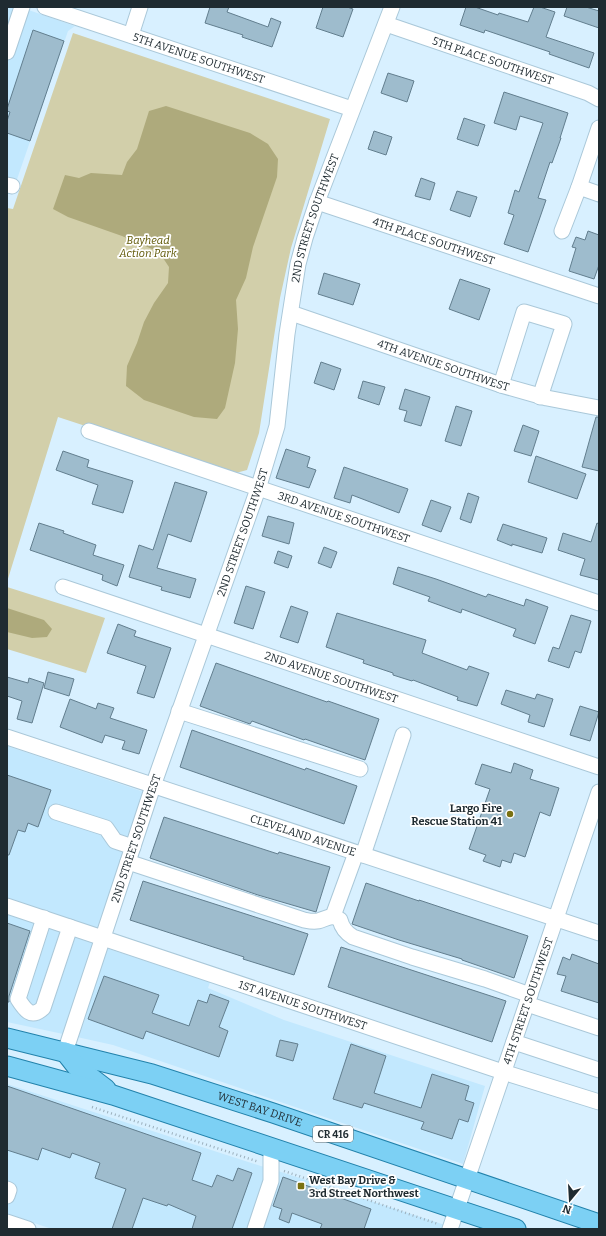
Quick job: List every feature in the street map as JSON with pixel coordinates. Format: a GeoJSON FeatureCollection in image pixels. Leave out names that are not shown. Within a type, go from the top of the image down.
{"type":"FeatureCollection","features":[{"type":"Feature","properties":{"kind":"main road","name":"WEST BAY DRIVE"},"geometry":{"type":"LineString","coordinates":[[7,1038],[152,1074],[599,1224]]}},
{"type":"Feature","properties":{"kind":"main road"},"geometry":{"type":"LineString","coordinates":[[7,1055],[40,1063],[65,1052],[76,1066],[113,1095]]}},
{"type":"Feature","properties":{"kind":"main road"},"geometry":{"type":"LineString","coordinates":[[7,1066],[113,1095],[516,1229]]}},
{"type":"Feature","properties":{"kind":"street"},"geometry":{"type":"LineString","coordinates":[[7,52],[22,7]]}},
{"type":"Feature","properties":{"kind":"street","name":"5TH AVENUE SOUTHWEST"},"geometry":{"type":"LineString","coordinates":[[45,7],[352,109]]}},
{"type":"Feature","properties":{"kind":"street"},"geometry":{"type":"LineString","coordinates":[[131,36],[140,7]]}},
{"type":"Feature","properties":{"kind":"street","name":"2ND STREET SOUTHWEST"},"geometry":{"type":"LineString","coordinates":[[65,1052],[132,847],[258,488],[277,426],[298,264],[305,238],[352,109],[392,7]]}},
{"type":"Feature","properties":{"kind":"street","name":"5TH PLACE SOUTHWEST"},"geometry":{"type":"LineString","coordinates":[[386,24],[588,93],[599,99]]}},
{"type":"Feature","properties":{"kind":"street"},"geometry":{"type":"LineString","coordinates":[[562,232],[599,128]]}},
{"type":"Feature","properties":{"kind":"street"},"geometry":{"type":"LineString","coordinates":[[579,187],[599,194]]}},
{"type":"Feature","properties":{"kind":"street","name":"4TH PLACE SOUTHWEST"},"geometry":{"type":"LineString","coordinates":[[317,202],[599,296]]}},
{"type":"Feature","properties":{"kind":"street"},"geometry":{"type":"LineString","coordinates":[[501,385],[524,312],[564,324],[540,396]]}},
{"type":"Feature","properties":{"kind":"street","name":"4TH AVENUE SOUTHWEST"},"geometry":{"type":"LineString","coordinates":[[291,313],[501,385],[540,396],[599,408]]}},
{"type":"Feature","properties":{"kind":"street","name":"3RD AVENUE SOUTHWEST"},"geometry":{"type":"LineString","coordinates":[[89,431],[599,603]]}},
{"type":"Feature","properties":{"kind":"street","name":"2ND AVENUE SOUTHWEST"},"geometry":{"type":"LineString","coordinates":[[62,587],[599,767]]}},
{"type":"Feature","properties":{"kind":"street"},"geometry":{"type":"LineString","coordinates":[[179,711],[360,769]]}},
{"type":"Feature","properties":{"kind":"street"},"geometry":{"type":"LineString","coordinates":[[333,916],[359,854],[403,735]]}},
{"type":"Feature","properties":{"kind":"street","name":"CLEVELAND AVENUE"},"geometry":{"type":"LineString","coordinates":[[7,737],[599,933]]}},
{"type":"Feature","properties":{"kind":"street","name":"4TH STREET SOUTHWEST"},"geometry":{"type":"LineString","coordinates":[[450,1229],[557,919],[593,828],[599,792]]}},
{"type":"Feature","properties":{"kind":"street"},"geometry":{"type":"LineString","coordinates":[[56,812],[106,828],[115,841],[132,847]]}},
{"type":"Feature","properties":{"kind":"street"},"geometry":{"type":"LineString","coordinates":[[128,862],[311,922],[333,916],[338,918],[347,933],[353,937],[485,979],[599,1028]]}},
{"type":"Feature","properties":{"kind":"street","name":"1ST AVENUE SOUTHWEST"},"geometry":{"type":"LineString","coordinates":[[7,906],[503,1072],[599,1102]]}},
{"type":"Feature","properties":{"kind":"street"},"geometry":{"type":"LineString","coordinates":[[44,918],[18,999],[25,1010],[31,1013],[39,1012],[43,1008],[70,927]]}},
{"type":"Feature","properties":{"kind":"street"},"geometry":{"type":"LineString","coordinates":[[514,1042],[599,1070]]}},
{"type":"Feature","properties":{"kind":"street"},"geometry":{"type":"LineString","coordinates":[[255,1229],[271,1181],[271,1148]]}},
{"type":"Feature","properties":{"kind":"street"},"geometry":{"type":"LineString","coordinates":[[7,1189],[9,1190],[7,1196]]}},
{"type":"Feature","properties":{"kind":"street"},"geometry":{"type":"LineString","coordinates":[[7,1222],[28,1229]]}},
{"type":"Feature","properties":{"kind":"path"},"geometry":{"type":"LineString","coordinates":[[90,1106],[450,1229]]}},
{"type":"Feature","properties":{"kind":"shaded area"},"geometry":{"type":"Polygon","coordinates":[[[7,7],[20,7],[75,26],[68,31],[14,188],[7,186],[7,7]]]}},
{"type":"Feature","properties":{"kind":"shaded area"},"geometry":{"type":"Polygon","coordinates":[[[166,106],[250,133],[268,144],[278,159],[277,177],[253,247],[246,278],[236,300],[238,329],[235,363],[225,408],[217,419],[194,417],[144,400],[126,386],[127,366],[144,322],[154,303],[168,283],[169,267],[159,252],[122,236],[68,217],[53,209],[65,175],[79,178],[91,173],[122,175],[127,162],[137,149],[149,111],[166,106]]]}},
{"type":"Feature","properties":{"kind":"shaded area"},"geometry":{"type":"Polygon","coordinates":[[[7,608],[44,620],[52,629],[47,637],[32,638],[7,632],[7,608]]]}},
{"type":"Feature","properties":{"kind":"shaded area"},"geometry":{"type":"Polygon","coordinates":[[[7,746],[144,792],[98,929],[7,898],[7,746]]]}},
{"type":"Feature","properties":{"kind":"shaded area"},"geometry":{"type":"Polygon","coordinates":[[[7,914],[93,943],[63,1034],[7,1022],[7,914]]]}},
{"type":"Feature","properties":{"kind":"shaded area"},"geometry":{"type":"Polygon","coordinates":[[[106,948],[210,982],[208,988],[284,1020],[485,1086],[463,1164],[113,1045],[77,1037],[106,948]]]}},
{"type":"Feature","properties":{"kind":"shaded area"},"geometry":{"type":"Polygon","coordinates":[[[7,1084],[264,1167],[264,1181],[248,1229],[52,1229],[7,1214],[7,1084]]]}},
{"type":"Feature","properties":{"kind":"shaded area"},"geometry":{"type":"Polygon","coordinates":[[[278,1171],[445,1225],[443,1229],[262,1229],[278,1171]]]}},
{"type":"Feature","properties":{"kind":"green space","name":"Bayhead Action Park"},"geometry":{"type":"Polygon","coordinates":[[[73,33],[330,119],[291,248],[280,298],[259,433],[247,470],[232,474],[58,417],[7,582],[7,208],[13,209],[73,33]]]}},
{"type":"Feature","properties":{"kind":"green space"},"geometry":{"type":"Polygon","coordinates":[[[7,587],[105,618],[86,673],[7,649],[7,587]]]}},
{"type":"Feature","properties":{"kind":"building"},"geometry":{"type":"Polygon","coordinates":[[[210,7],[229,7],[227,12],[268,27],[271,18],[281,22],[272,47],[242,37],[243,35],[205,23],[210,7]]]}},
{"type":"Feature","properties":{"kind":"building"},"geometry":{"type":"Polygon","coordinates":[[[323,7],[347,7],[353,9],[343,37],[316,28],[323,7]]]}},
{"type":"Feature","properties":{"kind":"building"},"geometry":{"type":"Polygon","coordinates":[[[466,7],[475,7],[498,15],[499,13],[528,22],[534,7],[540,7],[555,12],[546,37],[594,53],[589,68],[549,54],[550,52],[485,30],[484,33],[460,25],[466,7]]]}},
{"type":"Feature","properties":{"kind":"building"},"geometry":{"type":"Polygon","coordinates":[[[567,7],[586,7],[599,11],[599,28],[564,16],[567,7]]]}},
{"type":"Feature","properties":{"kind":"building"},"geometry":{"type":"Polygon","coordinates":[[[33,30],[64,41],[30,141],[7,133],[7,121],[10,112],[7,111],[7,109],[33,30]]]}},
{"type":"Feature","properties":{"kind":"building"},"geometry":{"type":"Polygon","coordinates":[[[388,73],[414,81],[407,102],[381,93],[388,73]]]}},
{"type":"Feature","properties":{"kind":"building"},"geometry":{"type":"Polygon","coordinates":[[[504,92],[568,113],[561,138],[552,163],[550,162],[538,198],[546,200],[528,252],[504,244],[514,215],[508,213],[515,190],[519,192],[543,123],[520,116],[516,130],[494,123],[504,92]]]}},
{"type":"Feature","properties":{"kind":"building"},"geometry":{"type":"Polygon","coordinates":[[[464,118],[485,125],[478,146],[457,139],[464,118]]]}},
{"type":"Feature","properties":{"kind":"building"},"geometry":{"type":"Polygon","coordinates":[[[374,131],[392,137],[386,155],[368,149],[374,131]]]}},
{"type":"Feature","properties":{"kind":"building"},"geometry":{"type":"Polygon","coordinates":[[[421,178],[435,183],[430,200],[415,196],[421,178]]]}},
{"type":"Feature","properties":{"kind":"building"},"geometry":{"type":"Polygon","coordinates":[[[457,191],[477,197],[470,217],[450,210],[457,191]]]}},
{"type":"Feature","properties":{"kind":"building"},"geometry":{"type":"Polygon","coordinates":[[[588,231],[599,235],[599,265],[594,279],[569,271],[576,248],[572,247],[576,237],[585,240],[588,231]]]}},
{"type":"Feature","properties":{"kind":"building"},"geometry":{"type":"Polygon","coordinates":[[[324,273],[360,284],[353,305],[318,294],[324,273]]]}},
{"type":"Feature","properties":{"kind":"building"},"geometry":{"type":"Polygon","coordinates":[[[460,279],[490,289],[479,320],[449,309],[460,279]]]}},
{"type":"Feature","properties":{"kind":"building"},"geometry":{"type":"Polygon","coordinates":[[[321,362],[341,369],[334,390],[314,383],[321,362]]]}},
{"type":"Feature","properties":{"kind":"building"},"geometry":{"type":"Polygon","coordinates":[[[363,381],[385,387],[379,405],[358,398],[363,381]]]}},
{"type":"Feature","properties":{"kind":"building"},"geometry":{"type":"Polygon","coordinates":[[[405,389],[430,397],[421,426],[404,421],[407,411],[399,409],[405,389]]]}},
{"type":"Feature","properties":{"kind":"building"},"geometry":{"type":"Polygon","coordinates":[[[456,406],[472,411],[461,446],[445,441],[456,406]]]}},
{"type":"Feature","properties":{"kind":"building"},"geometry":{"type":"Polygon","coordinates":[[[596,417],[599,417],[599,471],[582,467],[596,417]]]}},
{"type":"Feature","properties":{"kind":"building"},"geometry":{"type":"Polygon","coordinates":[[[523,425],[539,431],[531,456],[514,451],[523,425]]]}},
{"type":"Feature","properties":{"kind":"building"},"geometry":{"type":"Polygon","coordinates":[[[286,449],[310,457],[307,467],[316,470],[309,488],[276,478],[286,449]]]}},
{"type":"Feature","properties":{"kind":"building"},"geometry":{"type":"Polygon","coordinates":[[[63,451],[89,460],[87,467],[133,481],[123,513],[92,504],[98,485],[56,470],[63,451]]]}},
{"type":"Feature","properties":{"kind":"building"},"geometry":{"type":"Polygon","coordinates":[[[536,456],[586,474],[577,499],[528,482],[536,456]]]}},
{"type":"Feature","properties":{"kind":"building"},"geometry":{"type":"Polygon","coordinates":[[[344,467],[408,489],[399,513],[352,495],[350,503],[334,498],[344,467]]]}},
{"type":"Feature","properties":{"kind":"building"},"geometry":{"type":"Polygon","coordinates":[[[175,482],[207,492],[191,542],[168,534],[157,568],[196,579],[190,598],[161,590],[162,587],[129,577],[139,545],[153,550],[175,482]]]}},
{"type":"Feature","properties":{"kind":"building"},"geometry":{"type":"Polygon","coordinates":[[[468,493],[479,497],[471,523],[460,519],[468,493]]]}},
{"type":"Feature","properties":{"kind":"building"},"geometry":{"type":"Polygon","coordinates":[[[431,500],[451,507],[441,532],[422,525],[431,500]]]}},
{"type":"Feature","properties":{"kind":"building"},"geometry":{"type":"Polygon","coordinates":[[[268,516],[294,523],[289,544],[262,536],[268,516]]]}},
{"type":"Feature","properties":{"kind":"building"},"geometry":{"type":"Polygon","coordinates":[[[39,523],[64,531],[63,533],[96,545],[93,555],[124,565],[117,586],[102,580],[103,575],[30,550],[39,523]]]}},
{"type":"Feature","properties":{"kind":"building"},"geometry":{"type":"Polygon","coordinates":[[[597,523],[599,524],[599,580],[580,575],[585,559],[558,550],[563,533],[591,542],[597,523]]]}},
{"type":"Feature","properties":{"kind":"building"},"geometry":{"type":"Polygon","coordinates":[[[503,524],[547,538],[542,553],[512,544],[512,546],[497,540],[503,524]]]}},
{"type":"Feature","properties":{"kind":"building"},"geometry":{"type":"Polygon","coordinates":[[[324,547],[337,552],[331,568],[318,563],[324,547]]]}},
{"type":"Feature","properties":{"kind":"building"},"geometry":{"type":"Polygon","coordinates":[[[278,551],[292,556],[288,568],[274,563],[278,551]]]}},
{"type":"Feature","properties":{"kind":"building"},"geometry":{"type":"Polygon","coordinates":[[[398,567],[486,597],[488,594],[524,606],[526,599],[548,607],[535,644],[513,636],[516,629],[462,609],[461,613],[428,601],[430,597],[393,584],[398,567]]]}},
{"type":"Feature","properties":{"kind":"building"},"geometry":{"type":"Polygon","coordinates":[[[246,586],[265,592],[253,629],[234,623],[246,586]]]}},
{"type":"Feature","properties":{"kind":"building"},"geometry":{"type":"Polygon","coordinates":[[[291,606],[308,612],[298,643],[280,637],[291,606]]]}},
{"type":"Feature","properties":{"kind":"building"},"geometry":{"type":"Polygon","coordinates":[[[337,613],[426,640],[422,653],[467,670],[469,666],[489,673],[477,706],[457,700],[458,697],[413,680],[412,681],[393,675],[393,673],[363,663],[364,660],[326,647],[337,613]]]}},
{"type":"Feature","properties":{"kind":"building"},"geometry":{"type":"Polygon","coordinates":[[[571,615],[591,621],[581,653],[575,651],[569,668],[548,661],[553,647],[559,649],[571,615]]]}},
{"type":"Feature","properties":{"kind":"building"},"geometry":{"type":"Polygon","coordinates":[[[118,624],[136,631],[134,636],[171,648],[154,698],[137,693],[146,666],[107,653],[118,624]]]}},
{"type":"Feature","properties":{"kind":"building"},"geometry":{"type":"Polygon","coordinates":[[[216,663],[379,719],[365,760],[252,721],[250,724],[200,706],[216,663]]]}},
{"type":"Feature","properties":{"kind":"building"},"geometry":{"type":"Polygon","coordinates":[[[48,672],[74,679],[69,696],[44,688],[48,672]]]}},
{"type":"Feature","properties":{"kind":"building"},"geometry":{"type":"Polygon","coordinates":[[[7,677],[28,683],[29,678],[44,683],[32,723],[17,719],[22,701],[7,696],[7,677]]]}},
{"type":"Feature","properties":{"kind":"building"},"geometry":{"type":"Polygon","coordinates":[[[506,690],[535,699],[537,694],[553,699],[544,727],[528,722],[530,715],[501,704],[506,690]]]}},
{"type":"Feature","properties":{"kind":"building"},"geometry":{"type":"Polygon","coordinates":[[[70,699],[96,709],[98,703],[114,708],[110,718],[147,730],[139,754],[122,749],[125,741],[105,735],[102,743],[60,727],[70,699]]]}},
{"type":"Feature","properties":{"kind":"building"},"geometry":{"type":"Polygon","coordinates":[[[580,706],[599,712],[590,741],[570,735],[580,706]]]}},
{"type":"Feature","properties":{"kind":"building"},"geometry":{"type":"Polygon","coordinates":[[[192,730],[305,770],[306,768],[357,786],[344,824],[180,767],[192,730]]]}},
{"type":"Feature","properties":{"kind":"building","name":"Largo Fire Rescue Station 41"},"geometry":{"type":"Polygon","coordinates":[[[514,763],[533,770],[530,779],[559,788],[550,816],[540,812],[525,857],[514,853],[511,863],[502,860],[500,867],[483,861],[486,855],[469,849],[490,789],[475,784],[482,764],[511,773],[514,763]]]}},
{"type":"Feature","properties":{"kind":"building"},"geometry":{"type":"Polygon","coordinates":[[[7,775],[51,790],[38,827],[28,823],[25,832],[18,830],[9,855],[7,855],[7,775]]]}},
{"type":"Feature","properties":{"kind":"building"},"geometry":{"type":"Polygon","coordinates":[[[164,817],[278,854],[279,852],[330,867],[316,912],[258,895],[150,858],[164,817]]]}},
{"type":"Feature","properties":{"kind":"building"},"geometry":{"type":"Polygon","coordinates":[[[143,881],[308,934],[294,975],[130,920],[143,881]]]}},
{"type":"Feature","properties":{"kind":"building"},"geometry":{"type":"Polygon","coordinates":[[[366,883],[528,936],[514,978],[462,959],[352,924],[366,883]]]}},
{"type":"Feature","properties":{"kind":"building"},"geometry":{"type":"Polygon","coordinates":[[[7,923],[30,931],[9,996],[9,1002],[7,1002],[7,923]]]}},
{"type":"Feature","properties":{"kind":"building"},"geometry":{"type":"Polygon","coordinates":[[[341,947],[506,1001],[492,1042],[328,987],[341,947]]]}},
{"type":"Feature","properties":{"kind":"building"},"geometry":{"type":"Polygon","coordinates":[[[572,954],[599,964],[599,1003],[561,991],[566,976],[557,974],[563,957],[570,960],[572,954]]]}},
{"type":"Feature","properties":{"kind":"building"},"geometry":{"type":"Polygon","coordinates":[[[104,976],[159,995],[152,1013],[189,1026],[198,1000],[207,1003],[210,994],[229,1001],[219,1027],[228,1031],[219,1057],[146,1031],[143,1039],[88,1019],[104,976]]]}},
{"type":"Feature","properties":{"kind":"building"},"geometry":{"type":"Polygon","coordinates":[[[280,1040],[298,1044],[293,1061],[276,1056],[280,1040]]]}},
{"type":"Feature","properties":{"kind":"building"},"geometry":{"type":"Polygon","coordinates":[[[351,1044],[386,1056],[374,1093],[421,1108],[432,1074],[469,1086],[465,1100],[474,1103],[468,1122],[459,1119],[452,1139],[421,1129],[424,1122],[364,1103],[362,1108],[333,1099],[351,1044]]]}},
{"type":"Feature","properties":{"kind":"building"},"geometry":{"type":"Polygon","coordinates":[[[7,1086],[201,1153],[192,1180],[212,1187],[217,1175],[233,1181],[238,1168],[252,1173],[232,1229],[192,1229],[196,1216],[168,1204],[167,1206],[143,1198],[132,1229],[112,1229],[126,1189],[95,1178],[100,1163],[72,1153],[70,1158],[42,1148],[38,1160],[7,1150],[7,1086]]]}},
{"type":"Feature","properties":{"kind":"building"},"geometry":{"type":"Polygon","coordinates":[[[283,1177],[371,1209],[364,1229],[320,1229],[322,1224],[292,1213],[289,1223],[279,1219],[282,1209],[273,1206],[283,1177]]]}},
{"type":"Feature","properties":{"kind":"place","name":"Largo Fire Rescue Station 41"},"geometry":{"type":"Point","coordinates":[510,814]}},
{"type":"Feature","properties":{"kind":"place","name":"West Bay Drive & 3rd Street Northwest"},"geometry":{"type":"Point","coordinates":[301,1186]}}]}
